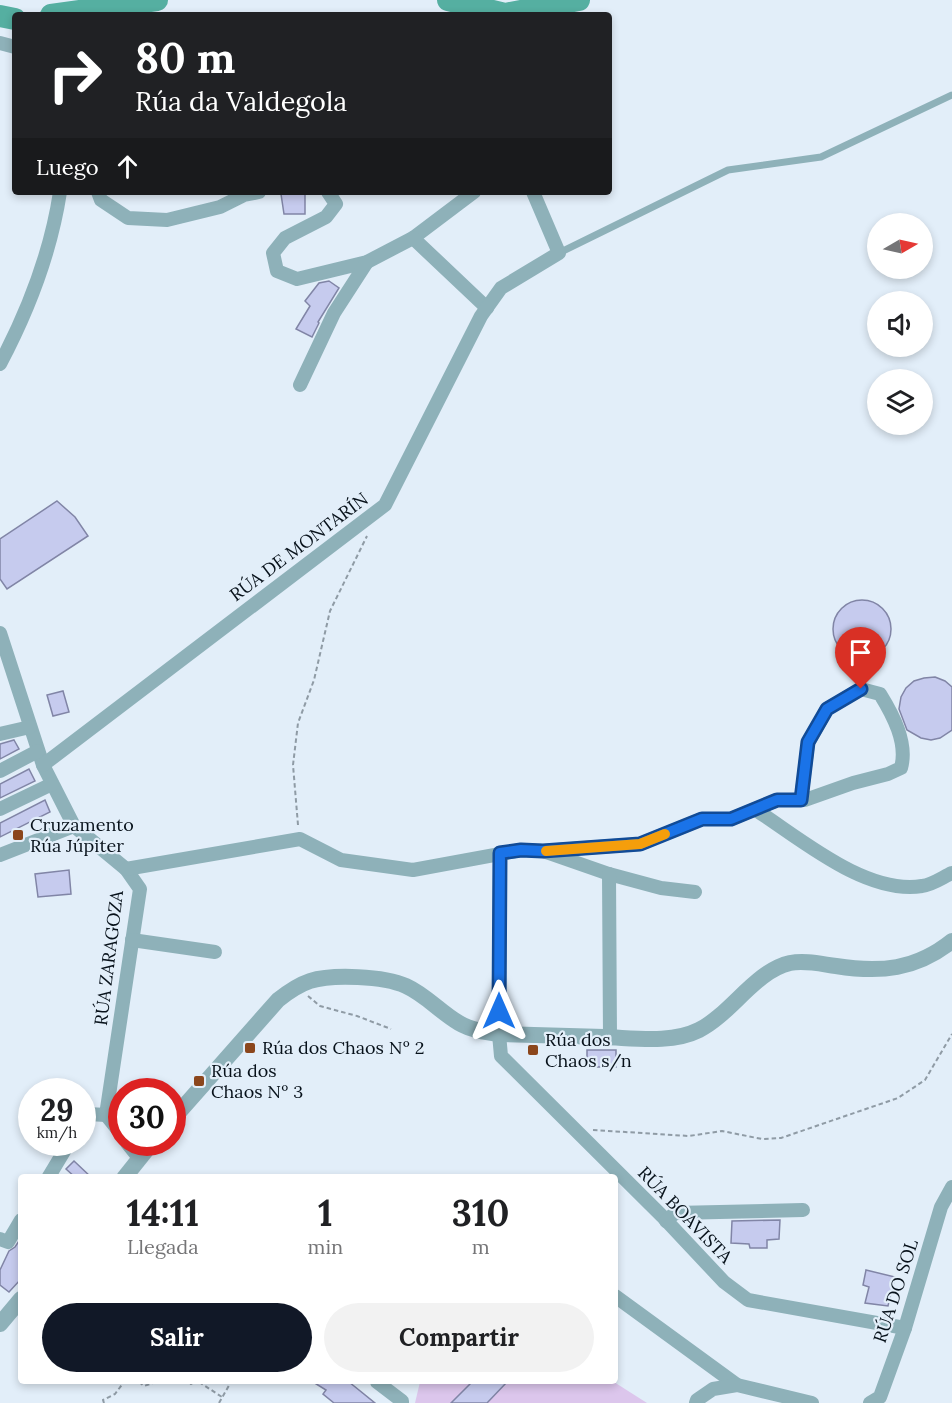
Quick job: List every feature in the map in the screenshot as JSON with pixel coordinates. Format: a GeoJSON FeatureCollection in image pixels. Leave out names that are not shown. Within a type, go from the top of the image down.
{"type":"FeatureCollection","features":[{"type":"Feature","properties":{"kind":"street"},"geometry":{"type":"LineString","coordinates":[[0,364],[19,328],[57,215],[60,195]]}},
{"type":"Feature","properties":{"kind":"street"},"geometry":{"type":"LineString","coordinates":[[99,195],[101,200],[128,218],[167,220],[220,207],[244,195]]}},
{"type":"Feature","properties":{"kind":"street"},"geometry":{"type":"LineString","coordinates":[[330,195],[336,204],[326,217],[285,238],[273,253],[277,271],[297,279],[367,262],[412,238],[470,195]]}},
{"type":"Feature","properties":{"kind":"street"},"geometry":{"type":"LineString","coordinates":[[534,195],[559,253]]}},
{"type":"Feature","properties":{"kind":"street"},"geometry":{"type":"LineString","coordinates":[[412,238],[487,308]]}},
{"type":"Feature","properties":{"kind":"street","name":"RÚA DE MONTARÍN"},"geometry":{"type":"LineString","coordinates":[[43,765],[385,505],[487,308],[501,288],[559,253]]}},
{"type":"Feature","properties":{"kind":"street"},"geometry":{"type":"LineString","coordinates":[[300,386],[334,313],[367,262]]}},
{"type":"Feature","properties":{"kind":"street","name":"RÚA ZARAGOZA"},"geometry":{"type":"LineString","coordinates":[[0,638],[43,765],[74,826],[126,869],[140,889],[106,1115]]}},
{"type":"Feature","properties":{"kind":"street"},"geometry":{"type":"LineString","coordinates":[[126,869],[300,839],[341,860],[413,870],[521,850],[543,851],[640,844],[702,819],[731,819],[777,800],[801,800],[901,768],[904,756],[893,715],[880,694],[861,689],[827,709],[808,742],[801,800]]}},
{"type":"Feature","properties":{"kind":"street"},"geometry":{"type":"LineString","coordinates":[[0,734],[30,727]]}},
{"type":"Feature","properties":{"kind":"street"},"geometry":{"type":"LineString","coordinates":[[0,771],[38,751]]}},
{"type":"Feature","properties":{"kind":"street"},"geometry":{"type":"LineString","coordinates":[[0,809],[52,784]]}},
{"type":"Feature","properties":{"kind":"street"},"geometry":{"type":"LineString","coordinates":[[756,810],[846,869],[884,885],[923,886],[952,873]]}},
{"type":"Feature","properties":{"kind":"street"},"geometry":{"type":"LineString","coordinates":[[0,855],[74,826]]}},
{"type":"Feature","properties":{"kind":"street"},"geometry":{"type":"LineString","coordinates":[[543,851],[609,874],[661,888],[695,892]]}},
{"type":"Feature","properties":{"kind":"street","name":"RÚA BOAVISTA"},"geometry":{"type":"LineString","coordinates":[[500,853],[499,1034],[501,1056],[724,1281],[748,1300],[905,1328]]}},
{"type":"Feature","properties":{"kind":"street"},"geometry":{"type":"LineString","coordinates":[[609,874],[610,1037]]}},
{"type":"Feature","properties":{"kind":"street"},"geometry":{"type":"LineString","coordinates":[[132,940],[215,952]]}},
{"type":"Feature","properties":{"kind":"street"},"geometry":{"type":"LineString","coordinates":[[186,1104],[279,1000],[312,981],[329,978],[390,981],[406,986],[459,1024],[477,1031],[499,1034],[653,1038],[689,1034],[713,1021],[764,977],[786,964],[804,961],[877,970],[905,966],[924,959],[952,941]]}},
{"type":"Feature","properties":{"kind":"street"},"geometry":{"type":"LineString","coordinates":[[96,1114],[106,1115],[108,1118]]}},
{"type":"Feature","properties":{"kind":"street"},"geometry":{"type":"LineString","coordinates":[[50,1174],[61,1156]]}},
{"type":"Feature","properties":{"kind":"street"},"geometry":{"type":"LineString","coordinates":[[127,1174],[139,1158]]}},
{"type":"Feature","properties":{"kind":"street","name":"RÚA DO SOL"},"geometry":{"type":"LineString","coordinates":[[870,1403],[880,1397],[905,1328],[941,1207],[952,1187]]}},
{"type":"Feature","properties":{"kind":"street"},"geometry":{"type":"LineString","coordinates":[[666,1221],[675,1213],[803,1210]]}},
{"type":"Feature","properties":{"kind":"street"},"geometry":{"type":"LineString","coordinates":[[0,1239],[8,1242],[18,1225]]}},
{"type":"Feature","properties":{"kind":"street"},"geometry":{"type":"LineString","coordinates":[[618,1298],[737,1385],[812,1403]]}},
{"type":"Feature","properties":{"kind":"street"},"geometry":{"type":"LineString","coordinates":[[0,1324],[18,1303]]}},
{"type":"Feature","properties":{"kind":"street"},"geometry":{"type":"LineString","coordinates":[[380,1384],[402,1403]]}},
{"type":"Feature","properties":{"kind":"street"},"geometry":{"type":"LineString","coordinates":[[696,1403],[713,1389],[737,1385]]}},
{"type":"Feature","properties":{"kind":"lane"},"geometry":{"type":"LineString","coordinates":[[559,253],[728,170],[821,157],[952,95]]}},
{"type":"Feature","properties":{"kind":"path"},"geometry":{"type":"LineString","coordinates":[[300,839],[293,765],[298,723],[314,680],[330,611],[369,531]]}},
{"type":"Feature","properties":{"kind":"path"},"geometry":{"type":"LineString","coordinates":[[297,988],[320,1006],[357,1016],[391,1029]]}},
{"type":"Feature","properties":{"kind":"path"},"geometry":{"type":"LineString","coordinates":[[578,1132],[585,1129],[689,1136],[722,1131],[762,1139],[781,1138],[898,1098],[925,1080],[952,1035]]}},
{"type":"Feature","properties":{"kind":"path"},"geometry":{"type":"LineString","coordinates":[[104,1403],[103,1400],[115,1394],[122,1384]]}},
{"type":"Feature","properties":{"kind":"path"},"geometry":{"type":"LineString","coordinates":[[202,1384],[222,1396]]}},
{"type":"Feature","properties":{"kind":"path"},"geometry":{"type":"LineString","coordinates":[[219,1403],[230,1384]]}},
{"type":"Feature","properties":{"kind":"shaded area"},"geometry":{"type":"Polygon","coordinates":[[[420,1384],[617,1384],[647,1403],[415,1403],[420,1384]]]}},
{"type":"Feature","properties":{"kind":"building"},"geometry":{"type":"Polygon","coordinates":[[[281,195],[305,195],[305,214],[284,214],[281,195]]]}},
{"type":"Feature","properties":{"kind":"building"},"geometry":{"type":"Polygon","coordinates":[[[329,281],[339,288],[318,322],[312,337],[296,329],[310,306],[305,301],[319,283],[329,281]]]}},
{"type":"Feature","properties":{"kind":"building"},"geometry":{"type":"Polygon","coordinates":[[[57,501],[75,517],[88,536],[7,589],[0,579],[0,539],[57,501]]]}},
{"type":"Feature","properties":{"kind":"building"},"geometry":{"type":"Polygon","coordinates":[[[862,600],[873,602],[886,613],[891,629],[889,640],[878,653],[862,658],[851,656],[838,645],[833,629],[835,618],[846,605],[862,600]]]}},
{"type":"Feature","properties":{"kind":"building"},"geometry":{"type":"Polygon","coordinates":[[[935,677],[952,687],[952,730],[940,738],[931,740],[921,738],[907,730],[899,709],[901,697],[906,688],[914,681],[935,677]]]}},
{"type":"Feature","properties":{"kind":"building"},"geometry":{"type":"Polygon","coordinates":[[[63,691],[69,712],[53,716],[47,695],[63,691]]]}},
{"type":"Feature","properties":{"kind":"building"},"geometry":{"type":"Polygon","coordinates":[[[14,740],[19,749],[0,759],[0,744],[14,740]]]}},
{"type":"Feature","properties":{"kind":"building"},"geometry":{"type":"Polygon","coordinates":[[[29,769],[35,781],[0,798],[0,784],[29,769]]]}},
{"type":"Feature","properties":{"kind":"building"},"geometry":{"type":"Polygon","coordinates":[[[45,800],[50,812],[0,837],[0,823],[45,800]]]}},
{"type":"Feature","properties":{"kind":"building"},"geometry":{"type":"Polygon","coordinates":[[[69,870],[71,894],[38,897],[35,874],[69,870]]]}},
{"type":"Feature","properties":{"kind":"building"},"geometry":{"type":"Polygon","coordinates":[[[587,1050],[616,1050],[616,1067],[587,1067],[587,1050]]]}},
{"type":"Feature","properties":{"kind":"building"},"geometry":{"type":"Polygon","coordinates":[[[74,1161],[88,1174],[72,1174],[66,1169],[74,1161]]]}},
{"type":"Feature","properties":{"kind":"building"},"geometry":{"type":"Polygon","coordinates":[[[780,1220],[779,1239],[767,1240],[767,1248],[750,1248],[749,1244],[731,1243],[732,1221],[780,1220]]]}},
{"type":"Feature","properties":{"kind":"building"},"geometry":{"type":"Polygon","coordinates":[[[18,1242],[18,1282],[9,1292],[0,1285],[0,1270],[9,1251],[18,1242]]]}},
{"type":"Feature","properties":{"kind":"building"},"geometry":{"type":"Polygon","coordinates":[[[866,1270],[895,1277],[888,1306],[865,1303],[869,1287],[863,1285],[866,1270]]]}},
{"type":"Feature","properties":{"kind":"building"},"geometry":{"type":"Polygon","coordinates":[[[316,1384],[351,1384],[375,1403],[334,1403],[323,1394],[326,1390],[316,1384]]]}},
{"type":"Feature","properties":{"kind":"building"},"geometry":{"type":"Polygon","coordinates":[[[470,1384],[505,1384],[487,1403],[451,1403],[470,1384]]]}},
{"type":"Feature","properties":{"kind":"waterway"},"geometry":{"type":"LineString","coordinates":[[72,12],[157,0]]}},
{"type":"Feature","properties":{"kind":"waterway"},"geometry":{"type":"LineString","coordinates":[[448,0],[497,12]]}},
{"type":"Feature","properties":{"kind":"waterway"},"geometry":{"type":"LineString","coordinates":[[516,12],[579,0]]}},
{"type":"Feature","properties":{"kind":"waterway"},"geometry":{"type":"LineString","coordinates":[[0,16],[12,18]]}},
{"type":"Feature","properties":{"kind":"slow traffic"},"geometry":{"type":"LineString","coordinates":[[546,851],[640,844],[665,834]]}},
{"type":"Feature","properties":{"kind":"place","name":"Cruzamento Rúa Júpiter"},"geometry":{"type":"Point","coordinates":[18,835]}},
{"type":"Feature","properties":{"kind":"place","name":"Rúa dos Chaos Nº 2"},"geometry":{"type":"Point","coordinates":[250,1048]}},
{"type":"Feature","properties":{"kind":"place","name":"Rúa dos Chaos s/n"},"geometry":{"type":"Point","coordinates":[533,1050]}},
{"type":"Feature","properties":{"kind":"place","name":"Rúa dos Chaos Nº 3"},"geometry":{"type":"Point","coordinates":[199,1081]}},
{"type":"Feature","properties":{"kind":"route"},"geometry":{"type":"LineString","coordinates":[[499,1011],[500,853],[640,844],[702,819],[731,819],[777,800],[801,800],[808,742],[827,709],[861,689]]}}]}
